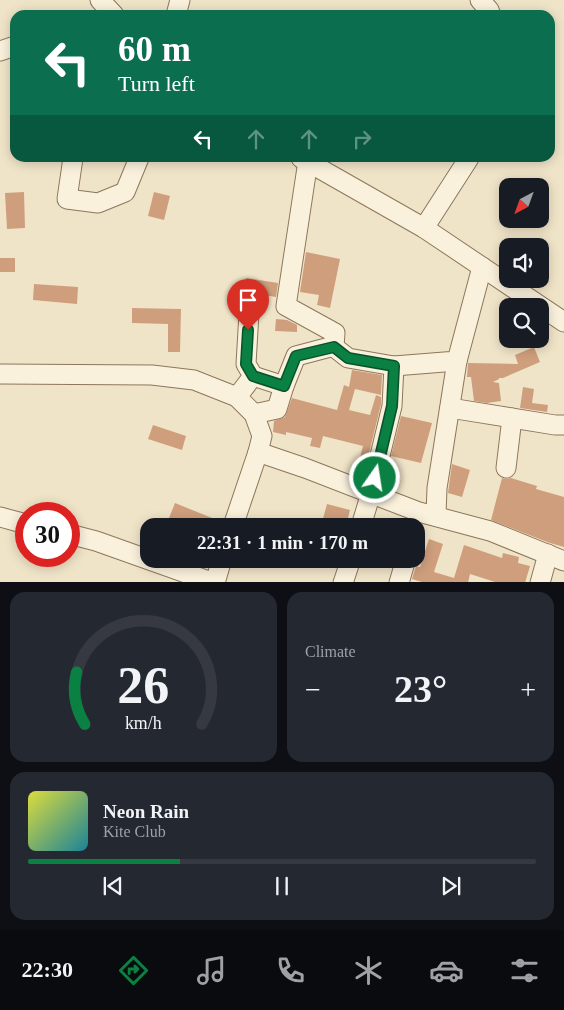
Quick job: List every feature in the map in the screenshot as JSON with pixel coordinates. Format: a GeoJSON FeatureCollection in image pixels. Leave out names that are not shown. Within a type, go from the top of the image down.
{"type":"FeatureCollection","features":[{"type":"Feature","properties":{"kind":"street"},"geometry":{"type":"LineString","coordinates":[[480,0],[490,10]]}},
{"type":"Feature","properties":{"kind":"street"},"geometry":{"type":"LineString","coordinates":[[72,162],[67,199],[98,203],[125,192],[137,162]]}},
{"type":"Feature","properties":{"kind":"street"},"geometry":{"type":"LineString","coordinates":[[304,162],[286,306],[335,332],[334,347]]}},
{"type":"Feature","properties":{"kind":"street"},"geometry":{"type":"LineString","coordinates":[[308,162],[424,228],[564,322]]}},
{"type":"Feature","properties":{"kind":"street"},"geometry":{"type":"LineString","coordinates":[[424,228],[466,162]]}},
{"type":"Feature","properties":{"kind":"street"},"geometry":{"type":"LineString","coordinates":[[258,452],[371,493],[424,518],[437,488],[457,361],[482,267]]}},
{"type":"Feature","properties":{"kind":"street"},"geometry":{"type":"LineString","coordinates":[[249,313],[246,364],[253,376],[284,386]]}},
{"type":"Feature","properties":{"kind":"street"},"geometry":{"type":"LineString","coordinates":[[334,347],[348,358],[394,366],[457,361]]}},
{"type":"Feature","properties":{"kind":"street"},"geometry":{"type":"LineString","coordinates":[[254,414],[277,409],[296,356],[334,347]]}},
{"type":"Feature","properties":{"kind":"street"},"geometry":{"type":"LineString","coordinates":[[363,518],[392,406],[394,366]]}},
{"type":"Feature","properties":{"kind":"street"},"geometry":{"type":"LineString","coordinates":[[0,374],[152,375],[194,380],[237,397],[254,414],[262,436],[235,518]]}},
{"type":"Feature","properties":{"kind":"street"},"geometry":{"type":"LineString","coordinates":[[237,397],[253,376]]}},
{"type":"Feature","properties":{"kind":"street"},"geometry":{"type":"LineString","coordinates":[[450,408],[564,425]]}},
{"type":"Feature","properties":{"kind":"street"},"geometry":{"type":"LineString","coordinates":[[506,468],[512,418]]}},
{"type":"Feature","properties":{"kind":"street"},"geometry":{"type":"LineString","coordinates":[[0,517],[15,521]]}},
{"type":"Feature","properties":{"kind":"street"},"geometry":{"type":"LineString","coordinates":[[425,518],[490,531],[556,557],[540,582]]}},
{"type":"Feature","properties":{"kind":"street"},"geometry":{"type":"LineString","coordinates":[[80,537],[214,582],[219,568]]}},
{"type":"Feature","properties":{"kind":"street"},"geometry":{"type":"LineString","coordinates":[[343,582],[348,568]]}},
{"type":"Feature","properties":{"kind":"street"},"geometry":{"type":"LineString","coordinates":[[399,582],[403,568]]}},
{"type":"Feature","properties":{"kind":"building"},"geometry":{"type":"Polygon","coordinates":[[[24,192],[25,228],[7,229],[5,193],[24,192]]]}},
{"type":"Feature","properties":{"kind":"building"},"geometry":{"type":"Polygon","coordinates":[[[154,192],[170,196],[164,220],[148,216],[154,192]]]}},
{"type":"Feature","properties":{"kind":"building"},"geometry":{"type":"Polygon","coordinates":[[[306,252],[340,259],[330,308],[317,305],[319,295],[300,292],[306,252]]]}},
{"type":"Feature","properties":{"kind":"building"},"geometry":{"type":"Polygon","coordinates":[[[0,258],[15,258],[15,272],[0,272],[0,258]]]}},
{"type":"Feature","properties":{"kind":"building"},"geometry":{"type":"Polygon","coordinates":[[[246,278],[278,283],[276,297],[244,292],[246,278]]]}},
{"type":"Feature","properties":{"kind":"building"},"geometry":{"type":"Polygon","coordinates":[[[34,284],[78,287],[77,304],[33,300],[34,284]]]}},
{"type":"Feature","properties":{"kind":"building"},"geometry":{"type":"Polygon","coordinates":[[[132,308],[181,309],[180,352],[168,352],[168,324],[132,323],[132,308]]]}},
{"type":"Feature","properties":{"kind":"building"},"geometry":{"type":"Polygon","coordinates":[[[276,319],[287,320],[297,325],[297,332],[275,331],[276,319]]]}},
{"type":"Feature","properties":{"kind":"building"},"geometry":{"type":"Polygon","coordinates":[[[534,348],[540,362],[493,382],[499,383],[501,401],[487,403],[474,401],[471,377],[467,377],[468,363],[518,364],[515,355],[534,348]]]}},
{"type":"Feature","properties":{"kind":"building"},"geometry":{"type":"Polygon","coordinates":[[[352,370],[382,375],[381,395],[355,389],[349,410],[370,415],[376,395],[381,397],[365,470],[357,468],[363,446],[323,436],[320,448],[310,446],[312,438],[286,432],[286,435],[273,432],[274,421],[285,417],[292,398],[337,410],[344,385],[349,387],[352,370]]]}},
{"type":"Feature","properties":{"kind":"building"},"geometry":{"type":"Polygon","coordinates":[[[523,387],[534,389],[532,403],[548,405],[547,412],[520,408],[523,387]]]}},
{"type":"Feature","properties":{"kind":"building"},"geometry":{"type":"Polygon","coordinates":[[[401,416],[432,423],[421,463],[391,456],[401,416]]]}},
{"type":"Feature","properties":{"kind":"building"},"geometry":{"type":"Polygon","coordinates":[[[153,425],[186,436],[182,450],[148,439],[153,425]]]}},
{"type":"Feature","properties":{"kind":"building"},"geometry":{"type":"Polygon","coordinates":[[[452,464],[470,470],[462,497],[448,493],[452,464]]]}},
{"type":"Feature","properties":{"kind":"building"},"geometry":{"type":"Polygon","coordinates":[[[502,478],[511,478],[537,486],[536,489],[564,497],[564,547],[491,520],[502,478]]]}},
{"type":"Feature","properties":{"kind":"building"},"geometry":{"type":"Polygon","coordinates":[[[175,503],[212,518],[169,518],[175,503]]]}},
{"type":"Feature","properties":{"kind":"building"},"geometry":{"type":"Polygon","coordinates":[[[327,504],[350,510],[348,518],[323,518],[327,504]]]}},
{"type":"Feature","properties":{"kind":"building"},"geometry":{"type":"Polygon","coordinates":[[[429,539],[443,544],[434,572],[454,578],[464,545],[502,558],[503,553],[519,557],[518,563],[530,566],[525,582],[495,582],[470,574],[468,582],[422,582],[412,579],[415,568],[425,568],[425,551],[429,539]]]}},
{"type":"Feature","properties":{"kind":"route"},"geometry":{"type":"LineString","coordinates":[[248,330],[246,364],[253,376],[284,386],[296,356],[334,347],[348,358],[394,366],[392,406],[375,478]]}}]}
